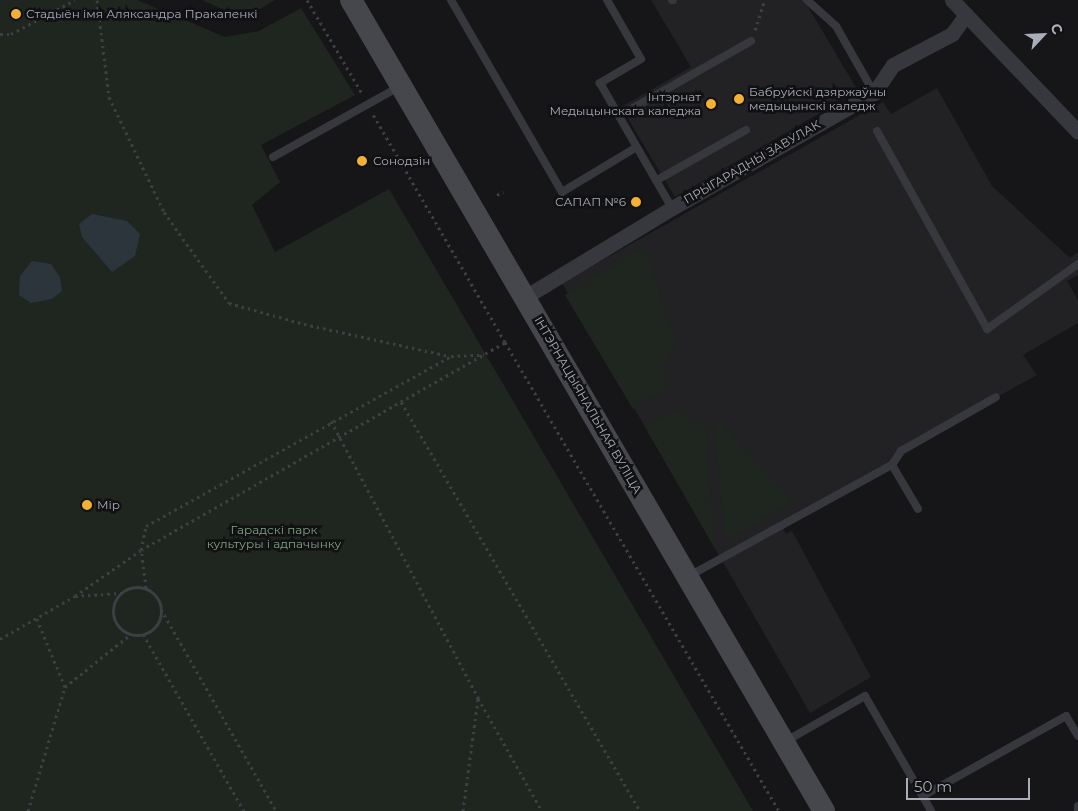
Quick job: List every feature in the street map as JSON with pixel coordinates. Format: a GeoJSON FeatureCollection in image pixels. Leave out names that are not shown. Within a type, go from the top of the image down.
{"type":"FeatureCollection","features":[{"type":"Feature","properties":{"kind":"main road","name":"ІНТЭРНАЦЫЯНАЛЬНАЯ ВУЛІЦА"},"geometry":{"type":"LineString","coordinates":[[351,0],[824,811]]}},
{"type":"Feature","properties":{"kind":"street"},"geometry":{"type":"LineString","coordinates":[[952,0],[1078,132]]}},
{"type":"Feature","properties":{"kind":"street","name":"ПРЫГАРАДНЫ ЗАВУЛАК"},"geometry":{"type":"LineString","coordinates":[[525,297],[672,208],[874,93],[893,65],[952,34],[966,15]]}},
{"type":"Feature","properties":{"kind":"lane"},"geometry":{"type":"LineString","coordinates":[[451,0],[562,192],[637,147]]}},
{"type":"Feature","properties":{"kind":"lane"},"geometry":{"type":"LineString","coordinates":[[607,0],[641,59],[600,84],[672,208]]}},
{"type":"Feature","properties":{"kind":"lane"},"geometry":{"type":"LineString","coordinates":[[807,0],[836,26],[874,93]]}},
{"type":"Feature","properties":{"kind":"lane"},"geometry":{"type":"LineString","coordinates":[[619,116],[751,41]]}},
{"type":"Feature","properties":{"kind":"lane"},"geometry":{"type":"LineString","coordinates":[[273,157],[401,86]]}},
{"type":"Feature","properties":{"kind":"lane"},"geometry":{"type":"LineString","coordinates":[[656,180],[746,130]]}},
{"type":"Feature","properties":{"kind":"lane"},"geometry":{"type":"LineString","coordinates":[[877,131],[987,329],[1078,264]]}},
{"type":"Feature","properties":{"kind":"lane"},"geometry":{"type":"LineString","coordinates":[[688,577],[892,465],[901,451],[996,397]]}},
{"type":"Feature","properties":{"kind":"lane"},"geometry":{"type":"LineString","coordinates":[[892,465],[918,509]]}},
{"type":"Feature","properties":{"kind":"lane"},"geometry":{"type":"LineString","coordinates":[[784,742],[865,696],[931,811]]}},
{"type":"Feature","properties":{"kind":"lane"},"geometry":{"type":"LineString","coordinates":[[923,796],[1066,716],[1078,736]]}},
{"type":"Feature","properties":{"kind":"lane"},"geometry":{"type":"LineString","coordinates":[[1078,806],[1078,811]]}},
{"type":"Feature","properties":{"kind":"path"},"geometry":{"type":"LineString","coordinates":[[0,34],[11,34],[74,0]]}},
{"type":"Feature","properties":{"kind":"path"},"geometry":{"type":"LineString","coordinates":[[97,0],[109,97],[164,212],[229,303],[304,324],[451,356],[484,355]]}},
{"type":"Feature","properties":{"kind":"path"},"geometry":{"type":"LineString","coordinates":[[307,0],[780,811]]}},
{"type":"Feature","properties":{"kind":"path"},"geometry":{"type":"LineString","coordinates":[[751,41],[765,0]]}},
{"type":"Feature","properties":{"kind":"path"},"geometry":{"type":"LineString","coordinates":[[496,195],[503,192]]}},
{"type":"Feature","properties":{"kind":"path"},"geometry":{"type":"LineString","coordinates":[[0,639],[75,596],[141,550],[505,342]]}},
{"type":"Feature","properties":{"kind":"path"},"geometry":{"type":"LineString","coordinates":[[146,588],[141,550],[146,526],[331,421],[451,356]]}},
{"type":"Feature","properties":{"kind":"path"},"geometry":{"type":"LineString","coordinates":[[401,402],[640,811]]}},
{"type":"Feature","properties":{"kind":"path"},"geometry":{"type":"LineString","coordinates":[[331,421],[478,698],[542,811]]}},
{"type":"Feature","properties":{"kind":"path"},"geometry":{"type":"LineString","coordinates":[[131,634],[115,620],[113,606],[121,594],[132,587],[146,588],[156,596],[161,609],[276,811]]}},
{"type":"Feature","properties":{"kind":"path"},"geometry":{"type":"LineString","coordinates":[[75,596],[121,594]]}},
{"type":"Feature","properties":{"kind":"path"},"geometry":{"type":"LineString","coordinates":[[28,811],[65,687],[131,634],[143,634],[157,625],[161,609]]}},
{"type":"Feature","properties":{"kind":"path"},"geometry":{"type":"LineString","coordinates":[[38,618],[65,687]]}},
{"type":"Feature","properties":{"kind":"path"},"geometry":{"type":"LineString","coordinates":[[143,634],[244,811]]}},
{"type":"Feature","properties":{"kind":"path"},"geometry":{"type":"LineString","coordinates":[[463,811],[478,698]]}},
{"type":"Feature","properties":{"kind":"shaded area","name":"Бабруйскі дзяржаўны медыцынскі каледж"},"geometry":{"type":"Polygon","coordinates":[[[651,0],[804,0],[858,91],[675,197],[621,107],[691,67],[651,0]]]}},
{"type":"Feature","properties":{"kind":"shaded area"},"geometry":{"type":"Polygon","coordinates":[[[937,88],[992,186],[1070,258],[1078,252],[1078,275],[1067,281],[1078,300],[1078,323],[1023,355],[1037,375],[900,450],[892,465],[782,526],[786,534],[792,531],[871,677],[810,713],[562,283],[883,102],[891,114],[937,88]]]}},
{"type":"Feature","properties":{"kind":"shaded area"},"geometry":{"type":"Polygon","coordinates":[[[92,214],[127,221],[140,234],[135,256],[112,272],[82,237],[79,224],[92,214]]]}},
{"type":"Feature","properties":{"kind":"shaded area"},"geometry":{"type":"Polygon","coordinates":[[[32,261],[51,264],[60,277],[62,291],[52,299],[31,303],[19,295],[20,276],[32,261]]]}},
{"type":"Feature","properties":{"kind":"green space","name":"Гарадскі парк культуры і адпачынку"},"geometry":{"type":"Polygon","coordinates":[[[0,0],[137,0],[225,37],[259,31],[301,8],[355,95],[261,145],[280,182],[252,205],[275,252],[389,189],[753,811],[0,811],[0,0]]]}},
{"type":"Feature","properties":{"kind":"green space"},"geometry":{"type":"Polygon","coordinates":[[[202,0],[275,0],[260,9],[224,10],[202,0]]]}},
{"type":"Feature","properties":{"kind":"green space"},"geometry":{"type":"Polygon","coordinates":[[[644,247],[676,344],[663,366],[666,390],[633,409],[565,295],[644,247]]]}},
{"type":"Feature","properties":{"kind":"green space"},"geometry":{"type":"Polygon","coordinates":[[[675,409],[695,423],[706,425],[714,547],[645,427],[675,409]]]}},
{"type":"Feature","properties":{"kind":"green space"},"geometry":{"type":"Polygon","coordinates":[[[721,423],[793,502],[726,540],[713,425],[721,423]]]}},
{"type":"Feature","properties":{"kind":"place","name":"Стадыён імя Аляксандра Пракапенкі"},"geometry":{"type":"Point","coordinates":[16,14]}},
{"type":"Feature","properties":{"kind":"place","name":"Бабруйскі дзяржаўны медыцынскі каледж"},"geometry":{"type":"Point","coordinates":[739,99]}},
{"type":"Feature","properties":{"kind":"place","name":"Інтэрнат Медыцынскага каледжа"},"geometry":{"type":"Point","coordinates":[711,104]}},
{"type":"Feature","properties":{"kind":"place","name":"Сонодзін"},"geometry":{"type":"Point","coordinates":[362,161]}},
{"type":"Feature","properties":{"kind":"place","name":"САПАП №6"},"geometry":{"type":"Point","coordinates":[636,202]}},
{"type":"Feature","properties":{"kind":"place","name":"Мір"},"geometry":{"type":"Point","coordinates":[87,505]}}]}
